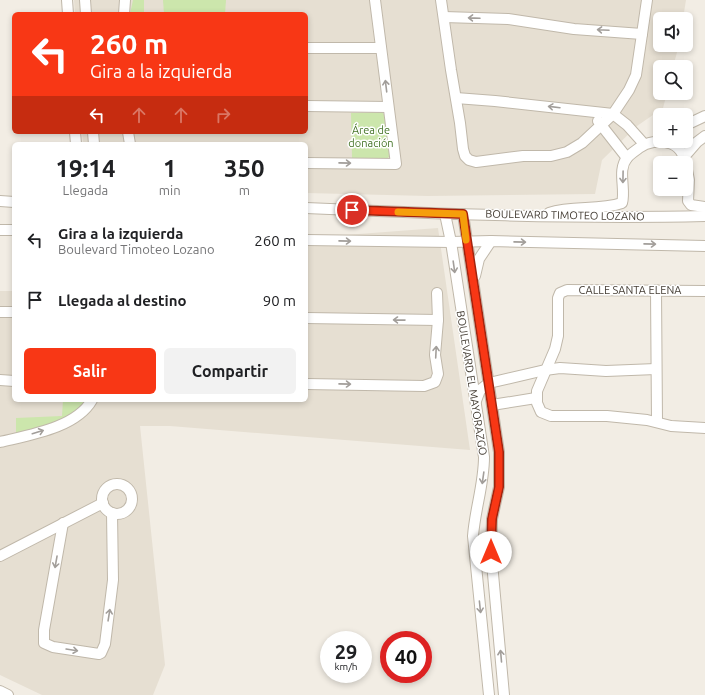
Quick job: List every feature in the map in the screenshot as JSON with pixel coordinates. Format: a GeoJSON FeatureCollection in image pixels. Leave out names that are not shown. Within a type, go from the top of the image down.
{"type":"FeatureCollection","features":[{"type":"Feature","properties":{"kind":"street"},"geometry":{"type":"LineString","coordinates":[[67,0],[68,12]]}},
{"type":"Feature","properties":{"kind":"street"},"geometry":{"type":"LineString","coordinates":[[85,0],[86,12]]}},
{"type":"Feature","properties":{"kind":"street"},"geometry":{"type":"LineString","coordinates":[[308,163],[396,164],[375,0]]}},
{"type":"Feature","properties":{"kind":"street"},"geometry":{"type":"LineString","coordinates":[[441,0],[462,149],[470,160],[476,162],[523,156],[551,156],[567,152],[582,143],[613,114],[629,90],[636,75],[647,0]]}},
{"type":"Feature","properties":{"kind":"street"},"geometry":{"type":"LineString","coordinates":[[124,12],[125,1]]}},
{"type":"Feature","properties":{"kind":"street"},"geometry":{"type":"LineString","coordinates":[[444,17],[508,19],[574,29],[642,34]]}},
{"type":"Feature","properties":{"kind":"street"},"geometry":{"type":"LineString","coordinates":[[308,48],[381,48]]}},
{"type":"Feature","properties":{"kind":"street"},"geometry":{"type":"LineString","coordinates":[[456,98],[613,114],[627,125],[644,144]]}},
{"type":"Feature","properties":{"kind":"street"},"geometry":{"type":"LineString","coordinates":[[308,106],[388,107]]}},
{"type":"Feature","properties":{"kind":"street"},"geometry":{"type":"LineString","coordinates":[[593,112],[600,125],[627,158]]}},
{"type":"Feature","properties":{"kind":"street"},"geometry":{"type":"LineString","coordinates":[[693,122],[705,116]]}},
{"type":"Feature","properties":{"kind":"street"},"geometry":{"type":"LineString","coordinates":[[689,156],[697,142],[705,136]]}},
{"type":"Feature","properties":{"kind":"street"},"geometry":{"type":"LineString","coordinates":[[543,216],[562,209],[612,207],[622,203],[622,174],[627,158],[644,144],[653,143]]}},
{"type":"Feature","properties":{"kind":"street"},"geometry":{"type":"LineString","coordinates":[[688,196],[688,201],[692,205],[705,207]]}},
{"type":"Feature","properties":{"kind":"street"},"geometry":{"type":"LineString","coordinates":[[0,202],[12,202]]}},
{"type":"Feature","properties":{"kind":"street","name":"BOULEVARD TIMOTEO LOZANO"},"geometry":{"type":"LineString","coordinates":[[308,208],[445,214],[543,216],[705,216]]}},
{"type":"Feature","properties":{"kind":"street","name":"BOULEVARD EL MAYORAZGO"},"geometry":{"type":"LineString","coordinates":[[445,214],[451,242],[483,444],[484,471],[474,520],[473,536],[488,695]]}},
{"type":"Feature","properties":{"kind":"street","name":"BOULEVARD EL MAYORAZGO"},"geometry":{"type":"LineString","coordinates":[[463,214],[499,452],[500,478],[497,502],[492,519],[491,552],[504,695]]}},
{"type":"Feature","properties":{"kind":"street"},"geometry":{"type":"LineString","coordinates":[[0,230],[12,230]]}},
{"type":"Feature","properties":{"kind":"street"},"geometry":{"type":"LineString","coordinates":[[308,240],[451,242],[491,241],[705,246]]}},
{"type":"Feature","properties":{"kind":"street"},"geometry":{"type":"LineString","coordinates":[[474,280],[479,259],[491,241]]}},
{"type":"Feature","properties":{"kind":"street","name":"CALLE SANTA ELENA"},"geometry":{"type":"LineString","coordinates":[[536,398],[537,391],[545,370],[550,362],[556,343],[558,324],[557,305],[560,293],[567,290],[705,291]]}},
{"type":"Feature","properties":{"kind":"street"},"geometry":{"type":"LineString","coordinates":[[656,290],[657,422]]}},
{"type":"Feature","properties":{"kind":"street"},"geometry":{"type":"LineString","coordinates":[[308,384],[424,386],[435,382],[438,374],[435,355],[438,320],[437,294]]}},
{"type":"Feature","properties":{"kind":"street"},"geometry":{"type":"LineString","coordinates":[[0,312],[12,312]]}},
{"type":"Feature","properties":{"kind":"street"},"geometry":{"type":"LineString","coordinates":[[308,318],[438,320]]}},
{"type":"Feature","properties":{"kind":"street"},"geometry":{"type":"LineString","coordinates":[[476,401],[480,390],[489,383],[545,370],[560,368],[606,371],[656,369]]}},
{"type":"Feature","properties":{"kind":"street"},"geometry":{"type":"LineString","coordinates":[[0,380],[12,381]]}},
{"type":"Feature","properties":{"kind":"street"},"geometry":{"type":"LineString","coordinates":[[492,405],[536,398],[541,412],[551,416],[607,416],[647,420],[671,426],[705,428]]}},
{"type":"Feature","properties":{"kind":"street"},"geometry":{"type":"LineString","coordinates":[[0,442],[26,436],[68,422],[82,413],[90,402]]}},
{"type":"Feature","properties":{"kind":"street"},"geometry":{"type":"LineString","coordinates":[[118,484],[127,487],[132,495],[129,508],[122,513],[112,513],[106,509],[103,502],[103,493],[109,486],[118,484]]}},
{"type":"Feature","properties":{"kind":"street"},"geometry":{"type":"LineString","coordinates":[[0,556],[103,502]]}},
{"type":"Feature","properties":{"kind":"street"},"geometry":{"type":"LineString","coordinates":[[63,523],[44,630],[44,643],[53,647],[99,654],[101,653],[105,644],[112,599],[112,513]]}},
{"type":"Feature","properties":{"kind":"street"},"geometry":{"type":"LineString","coordinates":[[0,691],[8,695]]}},
{"type":"Feature","properties":{"kind":"shaded area"},"geometry":{"type":"Polygon","coordinates":[[[74,0],[686,0],[684,12],[653,12],[653,52],[677,52],[675,60],[653,60],[653,100],[665,100],[663,108],[653,108],[653,115],[637,126],[602,160],[595,194],[428,196],[308,193],[308,142],[83,142],[82,134],[308,134],[308,12],[75,12],[74,0]]]}},
{"type":"Feature","properties":{"kind":"shaded area"},"geometry":{"type":"Polygon","coordinates":[[[438,228],[470,450],[170,426],[140,426],[165,665],[153,695],[42,695],[0,675],[0,291],[12,291],[12,402],[308,402],[308,238],[438,228]]]}},
{"type":"Feature","properties":{"kind":"green space"},"geometry":{"type":"Polygon","coordinates":[[[133,0],[144,0],[144,12],[130,12],[133,0]]]}},
{"type":"Feature","properties":{"kind":"green space"},"geometry":{"type":"Polygon","coordinates":[[[163,0],[226,0],[225,12],[164,12],[163,0]]]}},
{"type":"Feature","properties":{"kind":"green space","name":"Área de donación"},"geometry":{"type":"Polygon","coordinates":[[[382,112],[388,120],[390,156],[385,160],[352,158],[351,113],[382,112]]]}},
{"type":"Feature","properties":{"kind":"green space"},"geometry":{"type":"Polygon","coordinates":[[[63,402],[87,402],[81,412],[16,438],[16,418],[62,416],[63,402]]]}},
{"type":"Feature","properties":{"kind":"slow traffic"},"geometry":{"type":"LineString","coordinates":[[398,212],[463,214],[466,240]]}},
{"type":"Feature","properties":{"kind":"route"},"geometry":{"type":"LineString","coordinates":[[352,210],[463,214],[499,452],[500,478],[497,502],[492,519],[491,552]]}}]}
